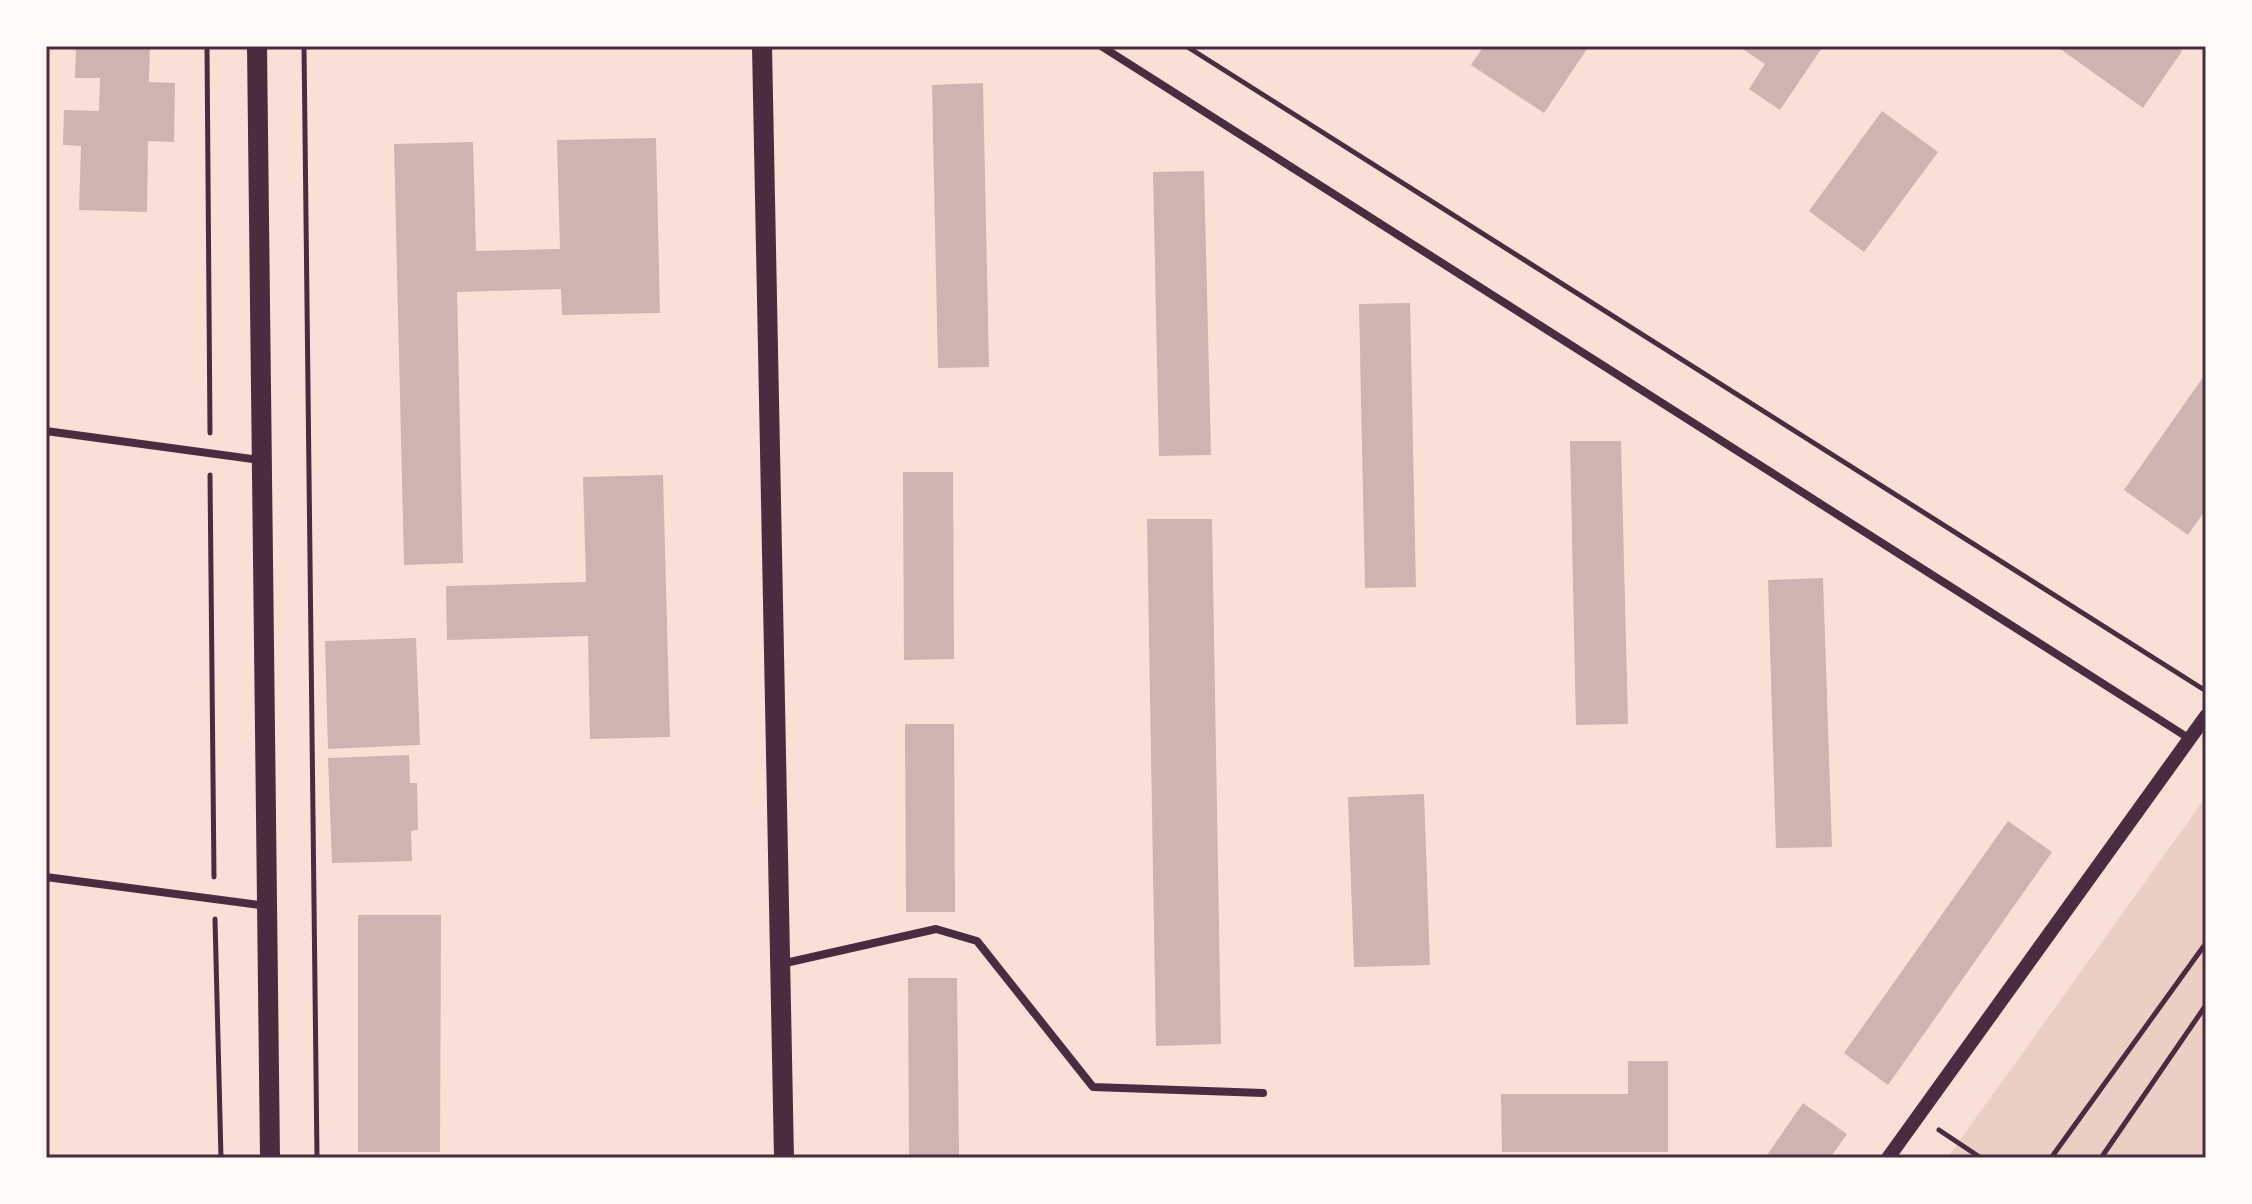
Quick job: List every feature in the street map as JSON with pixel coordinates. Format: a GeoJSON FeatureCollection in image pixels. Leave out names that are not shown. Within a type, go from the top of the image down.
{"type":"FeatureCollection","features":[{"type":"Feature","properties":{"kind":"main road"},"geometry":{"type":"LineString","coordinates":[[257,46],[270,1158]]}},
{"type":"Feature","properties":{"kind":"main road"},"geometry":{"type":"LineString","coordinates":[[762,46],[784,1158]]}},
{"type":"Feature","properties":{"kind":"street"},"geometry":{"type":"LineString","coordinates":[[1101,46],[2190,739]]}},
{"type":"Feature","properties":{"kind":"street"},"geometry":{"type":"LineString","coordinates":[[46,431],[260,460]]}},
{"type":"Feature","properties":{"kind":"street"},"geometry":{"type":"LineString","coordinates":[[1888,1158],[2206,716]]}},
{"type":"Feature","properties":{"kind":"street"},"geometry":{"type":"LineString","coordinates":[[46,877],[267,906]]}},
{"type":"Feature","properties":{"kind":"street"},"geometry":{"type":"LineString","coordinates":[[780,964],[936,929],[977,941],[1093,1087],[1263,1093]]}},
{"type":"Feature","properties":{"kind":"path"},"geometry":{"type":"LineString","coordinates":[[207,46],[214,899],[221,1158]]}},
{"type":"Feature","properties":{"kind":"path"},"geometry":{"type":"LineString","coordinates":[[304,46],[317,1158]]}},
{"type":"Feature","properties":{"kind":"path"},"geometry":{"type":"LineString","coordinates":[[1186,46],[2206,691]]}},
{"type":"Feature","properties":{"kind":"path"},"geometry":{"type":"LineString","coordinates":[[2051,1158],[2206,943]]}},
{"type":"Feature","properties":{"kind":"path"},"geometry":{"type":"LineString","coordinates":[[2101,1158],[2206,1005]]}},
{"type":"Feature","properties":{"kind":"path"},"geometry":{"type":"LineString","coordinates":[[1918,1116],[1981,1158]]}},
{"type":"Feature","properties":{"kind":"shaded area"},"geometry":{"type":"Polygon","coordinates":[[[2206,797],[2206,1158],[1947,1158],[2206,797]]]}},
{"type":"Feature","properties":{"kind":"building"},"geometry":{"type":"Polygon","coordinates":[[[76,46],[150,46],[149,82],[175,83],[174,142],[148,141],[147,212],[79,210],[81,146],[63,145],[64,110],[99,111],[100,78],[75,78],[76,46]]]}},
{"type":"Feature","properties":{"kind":"building"},"geometry":{"type":"Polygon","coordinates":[[[1484,46],[1589,46],[1544,113],[1471,65],[1484,46]]]}},
{"type":"Feature","properties":{"kind":"building"},"geometry":{"type":"Polygon","coordinates":[[[1738,46],[1823,46],[1780,110],[1749,89],[1765,64],[1738,46]]]}},
{"type":"Feature","properties":{"kind":"building"},"geometry":{"type":"Polygon","coordinates":[[[2056,46],[2175,46],[2182,51],[2143,108],[2056,46]]]}},
{"type":"Feature","properties":{"kind":"building"},"geometry":{"type":"Polygon","coordinates":[[[983,83],[989,367],[938,368],[932,85],[983,83]]]}},
{"type":"Feature","properties":{"kind":"building"},"geometry":{"type":"Polygon","coordinates":[[[1882,111],[1938,152],[1864,252],[1809,211],[1882,111]]]}},
{"type":"Feature","properties":{"kind":"building"},"geometry":{"type":"Polygon","coordinates":[[[656,138],[660,313],[562,315],[561,289],[457,292],[463,563],[404,565],[394,144],[473,142],[476,251],[560,249],[557,140],[656,138]]]}},
{"type":"Feature","properties":{"kind":"building"},"geometry":{"type":"Polygon","coordinates":[[[1204,171],[1211,455],[1159,456],[1153,172],[1204,171]]]}},
{"type":"Feature","properties":{"kind":"building"},"geometry":{"type":"Polygon","coordinates":[[[1410,303],[1416,587],[1365,588],[1359,304],[1410,303]]]}},
{"type":"Feature","properties":{"kind":"building"},"geometry":{"type":"Polygon","coordinates":[[[2206,373],[2206,509],[2188,535],[2124,490],[2206,373]]]}},
{"type":"Feature","properties":{"kind":"building"},"geometry":{"type":"Polygon","coordinates":[[[1570,441],[1621,441],[1628,724],[1576,725],[1570,441]]]}},
{"type":"Feature","properties":{"kind":"building"},"geometry":{"type":"Polygon","coordinates":[[[903,472],[953,472],[954,659],[904,660],[903,472]]]}},
{"type":"Feature","properties":{"kind":"building"},"geometry":{"type":"Polygon","coordinates":[[[663,475],[670,737],[590,739],[588,636],[447,640],[446,586],[586,582],[583,477],[663,475]]]}},
{"type":"Feature","properties":{"kind":"building"},"geometry":{"type":"Polygon","coordinates":[[[1147,519],[1212,519],[1221,1044],[1156,1046],[1147,519]]]}},
{"type":"Feature","properties":{"kind":"building"},"geometry":{"type":"Polygon","coordinates":[[[1823,578],[1832,847],[1776,848],[1768,580],[1823,578]]]}},
{"type":"Feature","properties":{"kind":"building"},"geometry":{"type":"Polygon","coordinates":[[[416,638],[420,745],[328,749],[325,641],[416,638]]]}},
{"type":"Feature","properties":{"kind":"building"},"geometry":{"type":"Polygon","coordinates":[[[905,724],[954,724],[955,912],[906,912],[905,724]]]}},
{"type":"Feature","properties":{"kind":"building"},"geometry":{"type":"Polygon","coordinates":[[[409,755],[410,783],[417,783],[418,830],[411,831],[412,861],[332,863],[328,758],[409,755]]]}},
{"type":"Feature","properties":{"kind":"building"},"geometry":{"type":"Polygon","coordinates":[[[1424,794],[1430,965],[1354,967],[1348,797],[1424,794]]]}},
{"type":"Feature","properties":{"kind":"building"},"geometry":{"type":"Polygon","coordinates":[[[2008,821],[2052,852],[1888,1085],[1844,1053],[2008,821]]]}},
{"type":"Feature","properties":{"kind":"building"},"geometry":{"type":"Polygon","coordinates":[[[358,915],[441,915],[440,1152],[358,1152],[358,915]]]}},
{"type":"Feature","properties":{"kind":"building"},"geometry":{"type":"Polygon","coordinates":[[[908,978],[957,978],[959,1158],[909,1158],[908,978]]]}},
{"type":"Feature","properties":{"kind":"building"},"geometry":{"type":"Polygon","coordinates":[[[1628,1061],[1668,1061],[1668,1152],[1502,1152],[1501,1094],[1628,1094],[1628,1061]]]}},
{"type":"Feature","properties":{"kind":"building"},"geometry":{"type":"Polygon","coordinates":[[[1803,1103],[1847,1134],[1830,1158],[1765,1158],[1803,1103]]]}}]}
